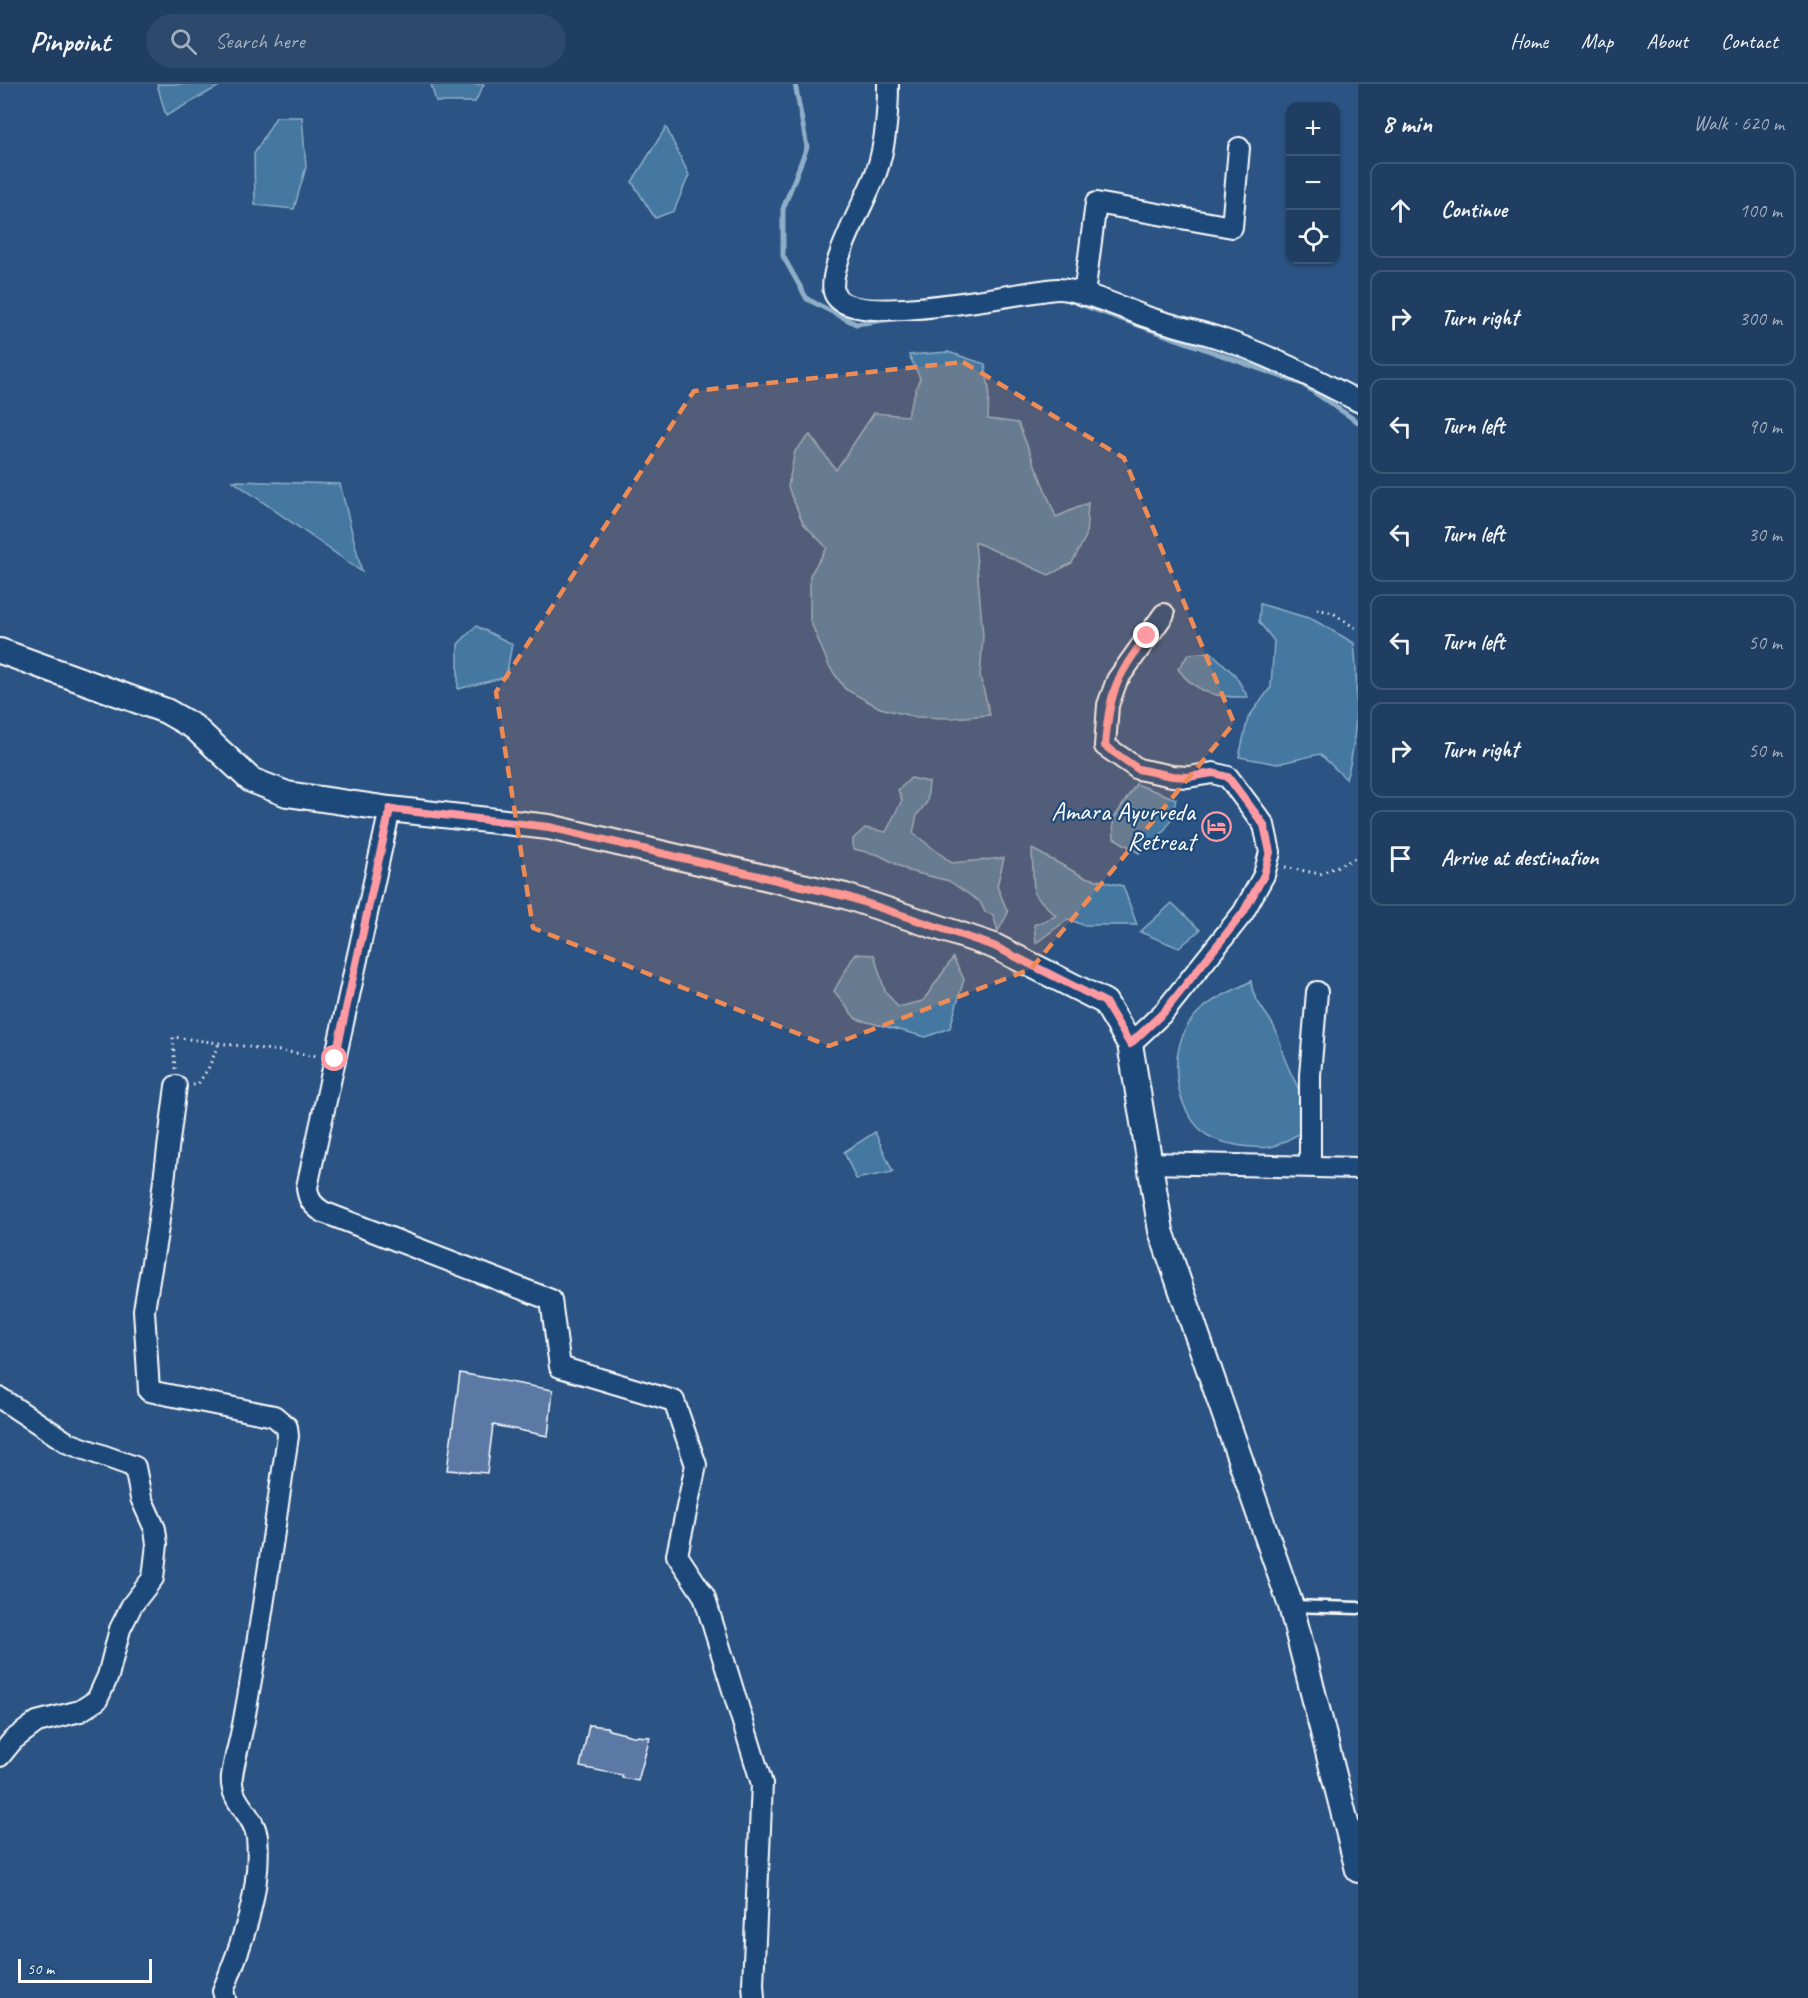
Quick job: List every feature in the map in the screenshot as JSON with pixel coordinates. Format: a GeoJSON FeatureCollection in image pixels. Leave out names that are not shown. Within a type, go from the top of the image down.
{"type":"FeatureCollection","features":[{"type":"Feature","properties":{"kind":"street"},"geometry":{"type":"LineString","coordinates":[[888,84],[888,112]]}},
{"type":"Feature","properties":{"kind":"street"},"geometry":{"type":"LineString","coordinates":[[898,84],[888,112],[877,172],[841,253],[833,278],[834,291],[838,300],[852,307],[916,309],[1059,289],[1084,295],[1166,324],[1222,339],[1288,365],[1358,401]]}},
{"type":"Feature","properties":{"kind":"street"},"geometry":{"type":"LineString","coordinates":[[1084,295],[1096,203],[1232,227],[1239,148]]}},
{"type":"Feature","properties":{"kind":"street"},"geometry":{"type":"LineString","coordinates":[[1130,1044],[1164,1012],[1243,913],[1269,863],[1270,852],[1264,825],[1228,777],[1213,773],[1188,777],[1172,776],[1138,769],[1105,746],[1108,705],[1117,680],[1164,614]]}},
{"type":"Feature","properties":{"kind":"street"},"geometry":{"type":"LineString","coordinates":[[0,651],[165,711],[194,727],[251,780],[287,794],[390,809],[549,827],[845,896],[994,946],[1105,1002],[1130,1044],[1161,1231],[1291,1605],[1358,1870]]}},
{"type":"Feature","properties":{"kind":"street"},"geometry":{"type":"LineString","coordinates":[[390,809],[307,1186],[308,1196],[313,1205],[323,1212],[551,1300],[560,1367],[674,1401],[696,1465],[677,1556],[704,1596],[762,1784],[754,1998]]}},
{"type":"Feature","properties":{"kind":"street"},"geometry":{"type":"LineString","coordinates":[[1310,1166],[1310,1075],[1317,992]]}},
{"type":"Feature","properties":{"kind":"street"},"geometry":{"type":"LineString","coordinates":[[176,1086],[158,1227],[144,1310],[149,1391],[274,1416],[287,1427],[288,1436],[245,1715],[232,1777],[232,1791],[236,1802],[253,1823],[257,1837],[256,1867],[242,1941],[223,1991],[225,1998]]}},
{"type":"Feature","properties":{"kind":"street"},"geometry":{"type":"LineString","coordinates":[[1150,1163],[1358,1168]]}},
{"type":"Feature","properties":{"kind":"street"},"geometry":{"type":"LineString","coordinates":[[0,1398],[68,1443],[135,1467],[141,1498],[150,1513],[157,1544],[153,1578],[132,1605],[120,1629],[108,1676],[97,1700],[80,1711],[37,1722],[13,1740],[0,1756]]}},
{"type":"Feature","properties":{"kind":"lane"},"geometry":{"type":"LineString","coordinates":[[1291,1605],[1358,1608]]}},
{"type":"Feature","properties":{"kind":"path"},"geometry":{"type":"LineString","coordinates":[[1317,609],[1333,613],[1358,630]]}},
{"type":"Feature","properties":{"kind":"path"},"geometry":{"type":"LineString","coordinates":[[1269,863],[1320,874],[1358,856]]}},
{"type":"Feature","properties":{"kind":"path"},"geometry":{"type":"LineString","coordinates":[[219,1043],[209,1067],[198,1084],[176,1086],[172,1037],[219,1043],[335,1059]]}},
{"type":"Feature","properties":{"kind":"highlighted area"},"geometry":{"type":"Polygon","coordinates":[[[963,362],[1124,458],[1234,723],[1031,969],[829,1046],[533,928],[496,692],[694,391],[963,362]]]}},
{"type":"Feature","properties":{"kind":"water"},"geometry":{"type":"Polygon","coordinates":[[[157,84],[223,84],[166,116],[157,84]]]}},
{"type":"Feature","properties":{"kind":"water"},"geometry":{"type":"Polygon","coordinates":[[[431,84],[484,84],[475,102],[436,102],[431,84]]]}},
{"type":"Feature","properties":{"kind":"water"},"geometry":{"type":"Polygon","coordinates":[[[276,117],[302,117],[306,167],[294,209],[255,205],[254,154],[276,117]]]}},
{"type":"Feature","properties":{"kind":"water"},"geometry":{"type":"Polygon","coordinates":[[[666,127],[689,175],[674,211],[655,218],[632,182],[666,127]]]}},
{"type":"Feature","properties":{"kind":"water"},"geometry":{"type":"Polygon","coordinates":[[[948,352],[985,364],[989,389],[988,419],[1018,423],[1056,517],[1088,503],[1086,536],[1072,563],[1049,575],[975,542],[983,636],[980,676],[990,715],[951,718],[915,717],[880,708],[845,689],[829,666],[810,620],[810,575],[827,548],[803,523],[788,487],[795,451],[810,435],[836,470],[874,413],[907,416],[920,378],[909,355],[948,352]]]}},
{"type":"Feature","properties":{"kind":"water"},"geometry":{"type":"Polygon","coordinates":[[[233,481],[340,484],[362,572],[233,481]]]}},
{"type":"Feature","properties":{"kind":"water"},"geometry":{"type":"Polygon","coordinates":[[[1260,604],[1312,619],[1354,643],[1355,730],[1346,779],[1320,754],[1277,764],[1239,757],[1248,718],[1271,687],[1274,641],[1259,622],[1260,604]]]}},
{"type":"Feature","properties":{"kind":"water"},"geometry":{"type":"Polygon","coordinates":[[[476,626],[512,644],[506,677],[458,689],[458,644],[476,626]]]}},
{"type":"Feature","properties":{"kind":"water"},"geometry":{"type":"Polygon","coordinates":[[[1211,652],[1235,675],[1248,697],[1227,697],[1209,693],[1192,684],[1178,669],[1189,654],[1211,652]]]}},
{"type":"Feature","properties":{"kind":"water"},"geometry":{"type":"Polygon","coordinates":[[[911,778],[929,782],[927,802],[917,815],[913,833],[952,863],[1004,858],[997,886],[1008,913],[998,931],[993,915],[985,912],[980,902],[949,881],[909,871],[879,855],[853,849],[853,839],[865,828],[886,832],[902,800],[898,790],[911,778]]]}},
{"type":"Feature","properties":{"kind":"water"},"geometry":{"type":"Polygon","coordinates":[[[1136,784],[1176,799],[1172,817],[1164,830],[1139,853],[1114,838],[1113,820],[1136,784]]]}},
{"type":"Feature","properties":{"kind":"water"},"geometry":{"type":"Polygon","coordinates":[[[1032,849],[1084,877],[1123,886],[1137,925],[1083,925],[1068,919],[1036,943],[1034,925],[1056,916],[1034,894],[1032,849]]]}},
{"type":"Feature","properties":{"kind":"water"},"geometry":{"type":"Polygon","coordinates":[[[1172,903],[1200,930],[1179,948],[1140,932],[1172,903]]]}},
{"type":"Feature","properties":{"kind":"water"},"geometry":{"type":"Polygon","coordinates":[[[855,954],[874,955],[885,991],[898,1007],[923,1001],[953,958],[964,979],[950,1028],[926,1037],[856,1019],[834,991],[855,954]]]}},
{"type":"Feature","properties":{"kind":"water"},"geometry":{"type":"Polygon","coordinates":[[[1251,981],[1258,1001],[1278,1035],[1284,1058],[1303,1102],[1299,1134],[1270,1147],[1235,1145],[1217,1140],[1203,1132],[1185,1108],[1177,1077],[1179,1046],[1193,1018],[1212,1001],[1251,981]]]}},
{"type":"Feature","properties":{"kind":"water"},"geometry":{"type":"Polygon","coordinates":[[[875,1132],[893,1172],[856,1179],[844,1152],[875,1132]]]}},
{"type":"Feature","properties":{"kind":"building"},"geometry":{"type":"Polygon","coordinates":[[[460,1373],[553,1390],[548,1436],[493,1425],[487,1473],[447,1470],[460,1373]]]}},
{"type":"Feature","properties":{"kind":"building"},"geometry":{"type":"Polygon","coordinates":[[[589,1725],[607,1727],[609,1730],[633,1736],[650,1737],[638,1781],[622,1778],[622,1775],[580,1767],[589,1725]]]}},
{"type":"Feature","properties":{"kind":"waterway"},"geometry":{"type":"LineString","coordinates":[[795,84],[807,147],[783,209],[783,256],[807,299],[856,324],[900,318]]}},
{"type":"Feature","properties":{"kind":"waterway"},"geometry":{"type":"LineString","coordinates":[[1060,297],[1302,384],[1358,422]]}},
{"type":"Feature","properties":{"kind":"place","name":"Amara Ayurveda Retreat"},"geometry":{"type":"Point","coordinates":[1216,826]}},
{"type":"Feature","properties":{"kind":"route"},"geometry":{"type":"LineString","coordinates":[[335,1059],[390,809],[549,827],[845,896],[994,946],[1105,1002],[1130,1044],[1164,1012],[1243,913],[1264,875],[1269,863],[1270,852],[1264,825],[1228,777],[1221,773],[1188,777],[1172,776],[1138,769],[1105,746],[1108,705],[1117,680],[1147,636]]}}]}
